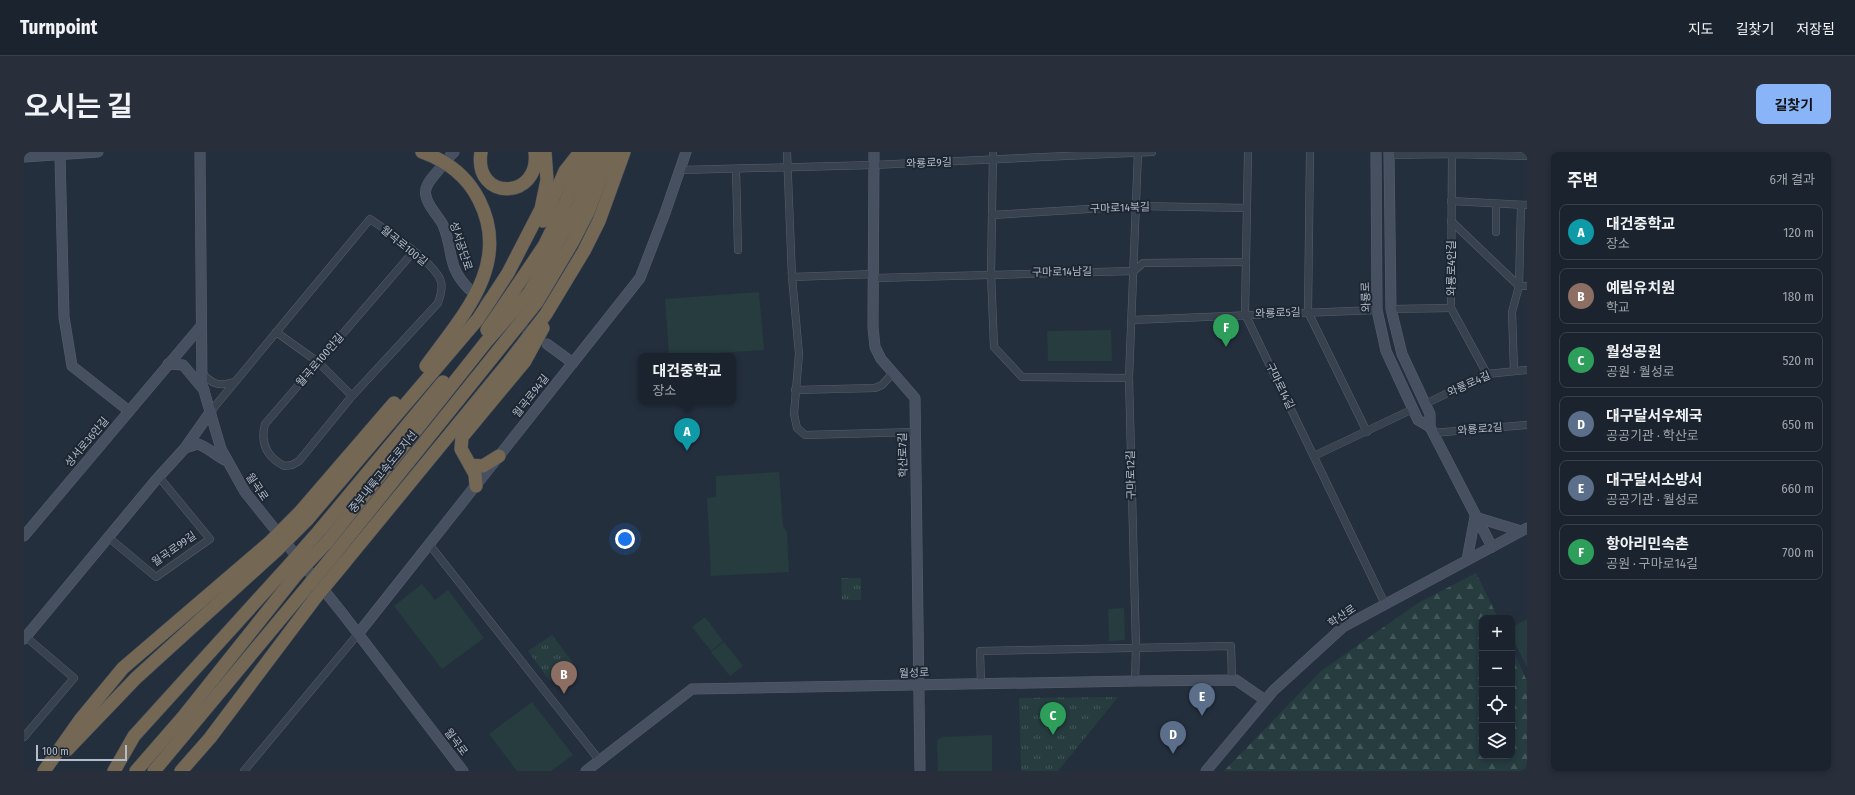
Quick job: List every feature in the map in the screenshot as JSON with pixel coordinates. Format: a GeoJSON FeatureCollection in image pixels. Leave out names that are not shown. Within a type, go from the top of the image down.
{"type":"FeatureCollection","features":[{"type":"Feature","properties":{"kind":"highway"},"geometry":{"type":"LineString","coordinates":[[422,152],[438,157],[456,170],[468,182],[484,210],[489,228],[490,245],[489,261],[481,285],[472,302],[426,366]]}},
{"type":"Feature","properties":{"kind":"highway"},"geometry":{"type":"LineString","coordinates":[[481,152],[481,169],[488,182],[510,190],[525,182],[531,176],[536,157],[535,152]]}},
{"type":"Feature","properties":{"kind":"highway"},"geometry":{"type":"LineString","coordinates":[[303,516],[426,366],[473,315],[522,231],[540,183],[540,152]]}},
{"type":"Feature","properties":{"kind":"highway"},"geometry":{"type":"LineString","coordinates":[[52,771],[66,751],[136,678],[303,516],[423,383],[478,319],[508,273],[530,233],[541,209],[547,180],[545,152]]}},
{"type":"Feature","properties":{"kind":"highway"},"geometry":{"type":"LineString","coordinates":[[423,383],[483,324],[503,295],[515,277],[554,200],[565,171],[580,152]]}},
{"type":"Feature","properties":{"kind":"highway"},"geometry":{"type":"LineString","coordinates":[[586,152],[586,169]]}},
{"type":"Feature","properties":{"kind":"highway","name":"중부내륙고속도로지선"},"geometry":{"type":"LineString","coordinates":[[136,771],[183,717],[294,569],[529,293],[578,206],[586,169],[598,152]]}},
{"type":"Feature","properties":{"kind":"highway","name":"중부내륙고속도로지선"},"geometry":{"type":"LineString","coordinates":[[154,771],[308,586],[341,556],[537,302],[572,243],[613,167],[611,152]]}},
{"type":"Feature","properties":{"kind":"highway"},"geometry":{"type":"LineString","coordinates":[[476,486],[475,474],[461,449],[462,437],[525,361],[599,221],[613,167],[624,152]]}},
{"type":"Feature","properties":{"kind":"highway"},"geometry":{"type":"LineString","coordinates":[[181,771],[210,738],[316,597],[341,556],[509,362],[546,314],[584,251]]}},
{"type":"Feature","properties":{"kind":"highway"},"geometry":{"type":"LineString","coordinates":[[470,465],[483,466],[499,456]]}},
{"type":"Feature","properties":{"kind":"highway"},"geometry":{"type":"LineString","coordinates":[[44,771],[80,720],[123,668],[273,546]]}},
{"type":"Feature","properties":{"kind":"highway"},"geometry":{"type":"LineString","coordinates":[[114,771],[134,736],[294,569]]}},
{"type":"Feature","properties":{"kind":"street"},"geometry":{"type":"LineString","coordinates":[[24,158],[98,152]]}},
{"type":"Feature","properties":{"kind":"street","name":"월곡로"},"geometry":{"type":"LineString","coordinates":[[200,152],[202,209],[202,373],[204,390],[221,449],[245,492],[358,634],[463,771]]}},
{"type":"Feature","properties":{"kind":"street"},"geometry":{"type":"LineString","coordinates":[[451,152],[450,156],[454,152]]}},
{"type":"Feature","properties":{"kind":"street","name":"월곡로94길"},"geometry":{"type":"LineString","coordinates":[[358,634],[640,278],[681,170],[686,152]]}},
{"type":"Feature","properties":{"kind":"street"},"geometry":{"type":"LineString","coordinates":[[787,152],[792,277],[799,354],[794,414],[797,428],[805,435],[915,432]]}},
{"type":"Feature","properties":{"kind":"street","name":"학산로7길"},"geometry":{"type":"LineString","coordinates":[[874,152],[875,276],[873,327],[875,347],[881,359],[915,398],[920,771]]}},
{"type":"Feature","properties":{"kind":"street"},"geometry":{"type":"LineString","coordinates":[[993,152],[991,274],[994,347],[1022,377],[1129,378]]}},
{"type":"Feature","properties":{"kind":"street","name":"구마로12길"},"geometry":{"type":"LineString","coordinates":[[1135,680],[1136,647],[1129,378],[1138,152]]}},
{"type":"Feature","properties":{"kind":"street","name":"와룡로9길"},"geometry":{"type":"LineString","coordinates":[[681,170],[873,165],[1152,152]]}},
{"type":"Feature","properties":{"kind":"street","name":"구마로14길"},"geometry":{"type":"LineString","coordinates":[[1248,152],[1245,314],[1385,604]]}},
{"type":"Feature","properties":{"kind":"street"},"geometry":{"type":"LineString","coordinates":[[1310,152],[1308,312],[1367,432]]}},
{"type":"Feature","properties":{"kind":"street","name":"와룡로"},"geometry":{"type":"LineString","coordinates":[[1374,152],[1377,310],[1386,350],[1418,420],[1431,430]]}},
{"type":"Feature","properties":{"kind":"street"},"geometry":{"type":"LineString","coordinates":[[1389,153],[1527,156]]}},
{"type":"Feature","properties":{"kind":"street","name":"와룡로"},"geometry":{"type":"LineString","coordinates":[[1389,153],[1390,309],[1402,354],[1430,414],[1431,430],[1475,517],[1492,547]]}},
{"type":"Feature","properties":{"kind":"street","name":"와룡로4안길"},"geometry":{"type":"LineString","coordinates":[[1452,154],[1451,308],[1487,374]]}},
{"type":"Feature","properties":{"kind":"street"},"geometry":{"type":"LineString","coordinates":[[60,155],[64,318],[72,366],[129,411]]}},
{"type":"Feature","properties":{"kind":"street","name":"성서공단로"},"geometry":{"type":"LineString","coordinates":[[441,167],[427,184],[425,195],[446,234],[450,258],[455,272],[469,289]]}},
{"type":"Feature","properties":{"kind":"street"},"geometry":{"type":"LineString","coordinates":[[736,169],[738,250]]}},
{"type":"Feature","properties":{"kind":"street"},"geometry":{"type":"LineString","coordinates":[[1452,201],[1524,205],[1519,286],[1512,312],[1514,370]]}},
{"type":"Feature","properties":{"kind":"street"},"geometry":{"type":"LineString","coordinates":[[1496,204],[1496,232]]}},
{"type":"Feature","properties":{"kind":"street","name":"구마로14북길"},"geometry":{"type":"LineString","coordinates":[[992,215],[1137,206],[1247,208]]}},
{"type":"Feature","properties":{"kind":"street","name":"월곡로100길"},"geometry":{"type":"LineString","coordinates":[[211,411],[370,219],[414,251],[438,274],[442,283],[438,304],[352,396],[299,461],[292,465]]}},
{"type":"Feature","properties":{"kind":"street"},"geometry":{"type":"LineString","coordinates":[[1451,221],[1519,286],[1527,286]]}},
{"type":"Feature","properties":{"kind":"street","name":"월곡로100안길"},"geometry":{"type":"LineString","coordinates":[[292,465],[284,466],[269,454],[264,446],[262,434],[265,424],[414,251]]}},
{"type":"Feature","properties":{"kind":"street","name":"구마로14남길"},"geometry":{"type":"LineString","coordinates":[[792,277],[1134,270],[1143,263],[1246,262]]}},
{"type":"Feature","properties":{"kind":"street"},"geometry":{"type":"LineString","coordinates":[[1390,309],[1451,308]]}},
{"type":"Feature","properties":{"kind":"street","name":"와룡로5길"},"geometry":{"type":"LineString","coordinates":[[1132,320],[1245,314],[1377,310]]}},
{"type":"Feature","properties":{"kind":"street","name":"성서로36안길"},"geometry":{"type":"LineString","coordinates":[[24,536],[201,326]]}},
{"type":"Feature","properties":{"kind":"street"},"geometry":{"type":"LineString","coordinates":[[276,332],[318,362],[352,396]]}},
{"type":"Feature","properties":{"kind":"street"},"geometry":{"type":"LineString","coordinates":[[547,344],[573,363]]}},
{"type":"Feature","properties":{"kind":"street"},"geometry":{"type":"LineString","coordinates":[[168,364],[183,365],[204,390]]}},
{"type":"Feature","properties":{"kind":"street","name":"와룡로4길"},"geometry":{"type":"LineString","coordinates":[[1425,404],[1487,374],[1514,370],[1527,370]]}},
{"type":"Feature","properties":{"kind":"street"},"geometry":{"type":"LineString","coordinates":[[202,373],[211,382],[223,386],[234,382]]}},
{"type":"Feature","properties":{"kind":"street"},"geometry":{"type":"LineString","coordinates":[[795,390],[875,388],[882,385],[893,373]]}},
{"type":"Feature","properties":{"kind":"street"},"geometry":{"type":"LineString","coordinates":[[1314,456],[1413,409]]}},
{"type":"Feature","properties":{"kind":"street"},"geometry":{"type":"LineString","coordinates":[[24,737],[74,678],[25,638],[108,537],[185,448],[211,411]]}},
{"type":"Feature","properties":{"kind":"street","name":"와룡로2길"},"geometry":{"type":"LineString","coordinates":[[1431,430],[1527,425]]}},
{"type":"Feature","properties":{"kind":"street"},"geometry":{"type":"LineString","coordinates":[[185,448],[198,444],[206,447],[215,455],[227,461]]}},
{"type":"Feature","properties":{"kind":"street","name":"월곡로99길"},"geometry":{"type":"LineString","coordinates":[[108,537],[156,577],[210,539],[159,477]]}},
{"type":"Feature","properties":{"kind":"street"},"geometry":{"type":"LineString","coordinates":[[1467,560],[1475,517],[1524,529]]}},
{"type":"Feature","properties":{"kind":"street","name":"학산로"},"geometry":{"type":"LineString","coordinates":[[1206,771],[1265,700],[1343,627],[1524,529]]}},
{"type":"Feature","properties":{"kind":"street"},"geometry":{"type":"LineString","coordinates":[[429,544],[600,761]]}},
{"type":"Feature","properties":{"kind":"street"},"geometry":{"type":"LineString","coordinates":[[244,771],[358,634]]}},
{"type":"Feature","properties":{"kind":"street"},"geometry":{"type":"LineString","coordinates":[[981,684],[980,651],[1136,647],[1231,646],[1232,680]]}},
{"type":"Feature","properties":{"kind":"street","name":"월성로"},"geometry":{"type":"LineString","coordinates":[[586,771],[692,690],[850,688],[1135,680],[1236,680],[1265,700]]}},
{"type":"Feature","properties":{"kind":"green space"},"geometry":{"type":"Polygon","coordinates":[[[759,292],[764,350],[716,353],[669,353],[665,299],[759,292]]]}},
{"type":"Feature","properties":{"kind":"green space"},"geometry":{"type":"Polygon","coordinates":[[[1111,330],[1112,361],[1048,361],[1047,331],[1111,330]]]}},
{"type":"Feature","properties":{"kind":"green space"},"geometry":{"type":"Polygon","coordinates":[[[779,472],[783,526],[787,532],[789,572],[711,576],[707,498],[716,497],[716,476],[779,472]]]}},
{"type":"Feature","properties":{"kind":"green space"},"geometry":{"type":"Polygon","coordinates":[[[1476,573],[1497,615],[1479,615],[1479,759],[1515,759],[1515,655],[1527,681],[1527,771],[1224,771],[1321,671],[1418,603],[1476,573]]]}},
{"type":"Feature","properties":{"kind":"green space"},"geometry":{"type":"Polygon","coordinates":[[[841,578],[861,578],[861,600],[842,600],[841,578]]]}},
{"type":"Feature","properties":{"kind":"green space"},"geometry":{"type":"Polygon","coordinates":[[[422,584],[435,600],[448,590],[484,638],[442,669],[394,606],[422,584]]]}},
{"type":"Feature","properties":{"kind":"green space"},"geometry":{"type":"Polygon","coordinates":[[[1124,608],[1125,640],[1109,641],[1108,609],[1124,608]]]}},
{"type":"Feature","properties":{"kind":"green space"},"geometry":{"type":"Polygon","coordinates":[[[705,617],[723,641],[711,651],[692,627],[705,617]]]}},
{"type":"Feature","properties":{"kind":"green space"},"geometry":{"type":"Polygon","coordinates":[[[1527,619],[1527,667],[1515,643],[1515,625],[1527,619]]]}},
{"type":"Feature","properties":{"kind":"green space"},"geometry":{"type":"Polygon","coordinates":[[[552,635],[573,663],[550,681],[528,651],[552,635]]]}},
{"type":"Feature","properties":{"kind":"green space"},"geometry":{"type":"Polygon","coordinates":[[[724,642],[743,666],[730,676],[711,652],[724,642]]]}},
{"type":"Feature","properties":{"kind":"green space"},"geometry":{"type":"Polygon","coordinates":[[[1118,697],[1058,771],[1021,771],[1019,698],[1118,697]]]}},
{"type":"Feature","properties":{"kind":"green space"},"geometry":{"type":"Polygon","coordinates":[[[532,702],[573,755],[551,771],[517,771],[489,734],[532,702]]]}},
{"type":"Feature","properties":{"kind":"green space"},"geometry":{"type":"Polygon","coordinates":[[[992,735],[992,771],[938,771],[937,741],[942,737],[992,735]]]}},
{"type":"Feature","properties":{"kind":"tunnel"},"geometry":{"type":"LineString","coordinates":[[470,290],[537,337]]}},
{"type":"Feature","properties":{"kind":"place","name":"항아리민속촌"},"geometry":{"type":"Point","coordinates":[1226,347]}},
{"type":"Feature","properties":{"kind":"place","name":"대건중학교"},"geometry":{"type":"Point","coordinates":[687,451]}},
{"type":"Feature","properties":{"kind":"place","name":"예림유치원"},"geometry":{"type":"Point","coordinates":[564,694]}},
{"type":"Feature","properties":{"kind":"place","name":"대구달서소방서"},"geometry":{"type":"Point","coordinates":[1202,716]}},
{"type":"Feature","properties":{"kind":"place","name":"월성공원"},"geometry":{"type":"Point","coordinates":[1053,735]}},
{"type":"Feature","properties":{"kind":"place","name":"대구달서우체국"},"geometry":{"type":"Point","coordinates":[1173,754]}}]}
